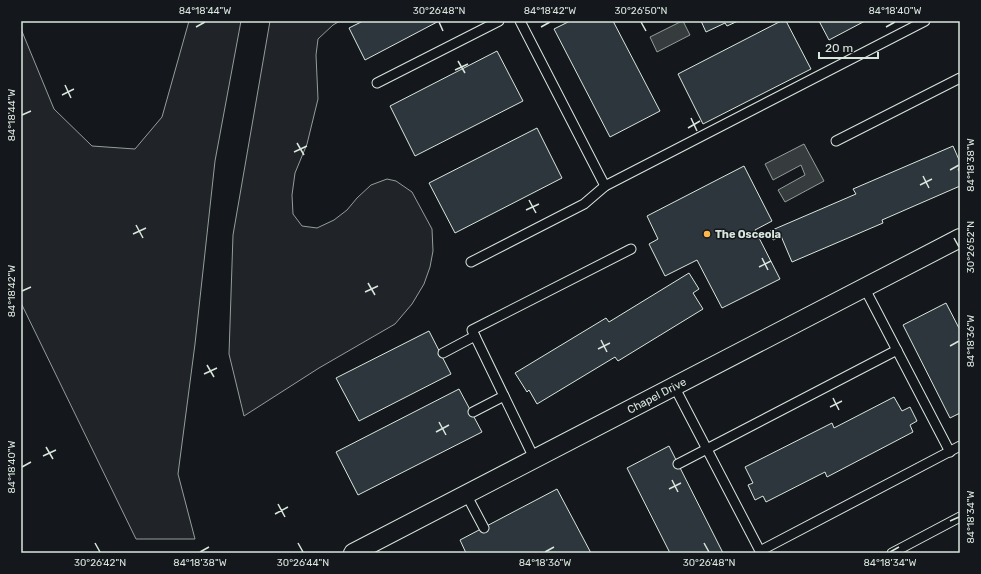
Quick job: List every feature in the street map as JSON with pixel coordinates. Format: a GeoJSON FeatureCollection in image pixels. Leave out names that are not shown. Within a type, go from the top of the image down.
{"type":"FeatureCollection","features":[{"type":"Feature","properties":{"kind":"street","name":"Chapel Drive"},"geometry":{"type":"LineString","coordinates":[[353,553],[960,238]]}},
{"type":"Feature","properties":{"kind":"lane"},"geometry":{"type":"LineString","coordinates":[[377,83],[499,21]]}},
{"type":"Feature","properties":{"kind":"lane"},"geometry":{"type":"LineString","coordinates":[[520,21],[605,186]]}},
{"type":"Feature","properties":{"kind":"lane"},"geometry":{"type":"LineString","coordinates":[[471,262],[584,204],[605,186],[926,21]]}},
{"type":"Feature","properties":{"kind":"lane"},"geometry":{"type":"LineString","coordinates":[[836,141],[960,78]]}},
{"type":"Feature","properties":{"kind":"lane"},"geometry":{"type":"LineString","coordinates":[[534,458],[472,330],[631,249]]}},
{"type":"Feature","properties":{"kind":"lane"},"geometry":{"type":"LineString","coordinates":[[864,287],[950,452]]}},
{"type":"Feature","properties":{"kind":"lane"},"geometry":{"type":"LineString","coordinates":[[443,353],[476,336]]}},
{"type":"Feature","properties":{"kind":"lane"},"geometry":{"type":"LineString","coordinates":[[678,464],[897,350]]}},
{"type":"Feature","properties":{"kind":"lane"},"geometry":{"type":"LineString","coordinates":[[674,386],[760,551],[960,446]]}},
{"type":"Feature","properties":{"kind":"lane"},"geometry":{"type":"LineString","coordinates":[[473,412],[504,396]]}},
{"type":"Feature","properties":{"kind":"lane"},"geometry":{"type":"LineString","coordinates":[[466,494],[484,528]]}},
{"type":"Feature","properties":{"kind":"lane"},"geometry":{"type":"LineString","coordinates":[[892,553],[960,517]]}},
{"type":"Feature","properties":{"kind":"shaded area"},"geometry":{"type":"Polygon","coordinates":[[[189,21],[241,21],[215,161],[195,344],[178,474],[195,539],[136,539],[21,303],[21,29],[54,109],[92,146],[135,149],[162,117],[189,21]]]}},
{"type":"Feature","properties":{"kind":"shaded area"},"geometry":{"type":"Polygon","coordinates":[[[270,21],[340,21],[333,25],[318,39],[316,55],[318,99],[307,144],[295,173],[292,195],[293,214],[302,226],[317,228],[334,220],[347,210],[371,185],[387,179],[396,181],[412,192],[432,229],[433,251],[430,267],[424,284],[412,304],[395,324],[319,368],[244,416],[229,354],[233,235],[270,21]]]}},
{"type":"Feature","properties":{"kind":"shaded area"},"geometry":{"type":"Polygon","coordinates":[[[682,21],[690,35],[657,52],[650,37],[682,21]]]}},
{"type":"Feature","properties":{"kind":"shaded area"},"geometry":{"type":"Polygon","coordinates":[[[804,144],[824,181],[785,202],[778,190],[805,175],[801,165],[773,180],[765,164],[804,144]]]}},
{"type":"Feature","properties":{"kind":"building"},"geometry":{"type":"Polygon","coordinates":[[[363,21],[439,21],[365,60],[349,28],[363,21]]]}},
{"type":"Feature","properties":{"kind":"building"},"geometry":{"type":"Polygon","coordinates":[[[570,21],[613,21],[660,111],[610,137],[554,29],[570,21]]]}},
{"type":"Feature","properties":{"kind":"building"},"geometry":{"type":"Polygon","coordinates":[[[701,21],[738,21],[727,26],[725,23],[706,32],[701,21]]]}},
{"type":"Feature","properties":{"kind":"building"},"geometry":{"type":"Polygon","coordinates":[[[781,21],[786,21],[811,69],[703,124],[678,74],[781,21]]]}},
{"type":"Feature","properties":{"kind":"building"},"geometry":{"type":"Polygon","coordinates":[[[819,21],[865,21],[829,40],[819,21]]]}},
{"type":"Feature","properties":{"kind":"building"},"geometry":{"type":"Polygon","coordinates":[[[497,51],[523,101],[415,156],[390,106],[497,51]]]}},
{"type":"Feature","properties":{"kind":"building"},"geometry":{"type":"Polygon","coordinates":[[[537,128],[562,178],[455,233],[429,183],[537,128]]]}},
{"type":"Feature","properties":{"kind":"building"},"geometry":{"type":"Polygon","coordinates":[[[953,146],[960,162],[960,168],[958,169],[960,173],[960,186],[882,220],[883,223],[792,262],[781,236],[773,240],[770,231],[856,194],[853,189],[953,146]]]}},
{"type":"Feature","properties":{"kind":"building","name":"The Osceola"},"geometry":{"type":"Polygon","coordinates":[[[744,166],[772,221],[755,230],[780,279],[722,308],[697,260],[665,276],[649,244],[658,239],[647,216],[744,166]]]}},
{"type":"Feature","properties":{"kind":"building"},"geometry":{"type":"Polygon","coordinates":[[[689,273],[699,289],[693,293],[703,309],[618,361],[615,357],[537,404],[529,390],[527,392],[515,373],[606,318],[609,322],[689,273]]]}},
{"type":"Feature","properties":{"kind":"building"},"geometry":{"type":"Polygon","coordinates":[[[946,303],[960,330],[960,413],[950,418],[903,325],[946,303]]]}},
{"type":"Feature","properties":{"kind":"building"},"geometry":{"type":"Polygon","coordinates":[[[429,331],[451,374],[359,421],[336,378],[429,331]]]}},
{"type":"Feature","properties":{"kind":"building"},"geometry":{"type":"Polygon","coordinates":[[[459,389],[482,432],[358,495],[336,452],[459,389]]]}},
{"type":"Feature","properties":{"kind":"building"},"geometry":{"type":"Polygon","coordinates":[[[894,397],[902,411],[910,407],[917,421],[910,425],[913,432],[827,477],[825,472],[766,502],[763,496],[755,500],[748,485],[753,483],[745,467],[832,423],[834,428],[894,397]]]}},
{"type":"Feature","properties":{"kind":"building"},"geometry":{"type":"Polygon","coordinates":[[[669,446],[723,553],[670,553],[627,468],[669,446]]]}},
{"type":"Feature","properties":{"kind":"building"},"geometry":{"type":"Polygon","coordinates":[[[557,489],[591,553],[466,553],[460,540],[557,489]]]}},
{"type":"Feature","properties":{"kind":"place","name":"The Osceola"},"geometry":{"type":"Point","coordinates":[707,234]}}]}
